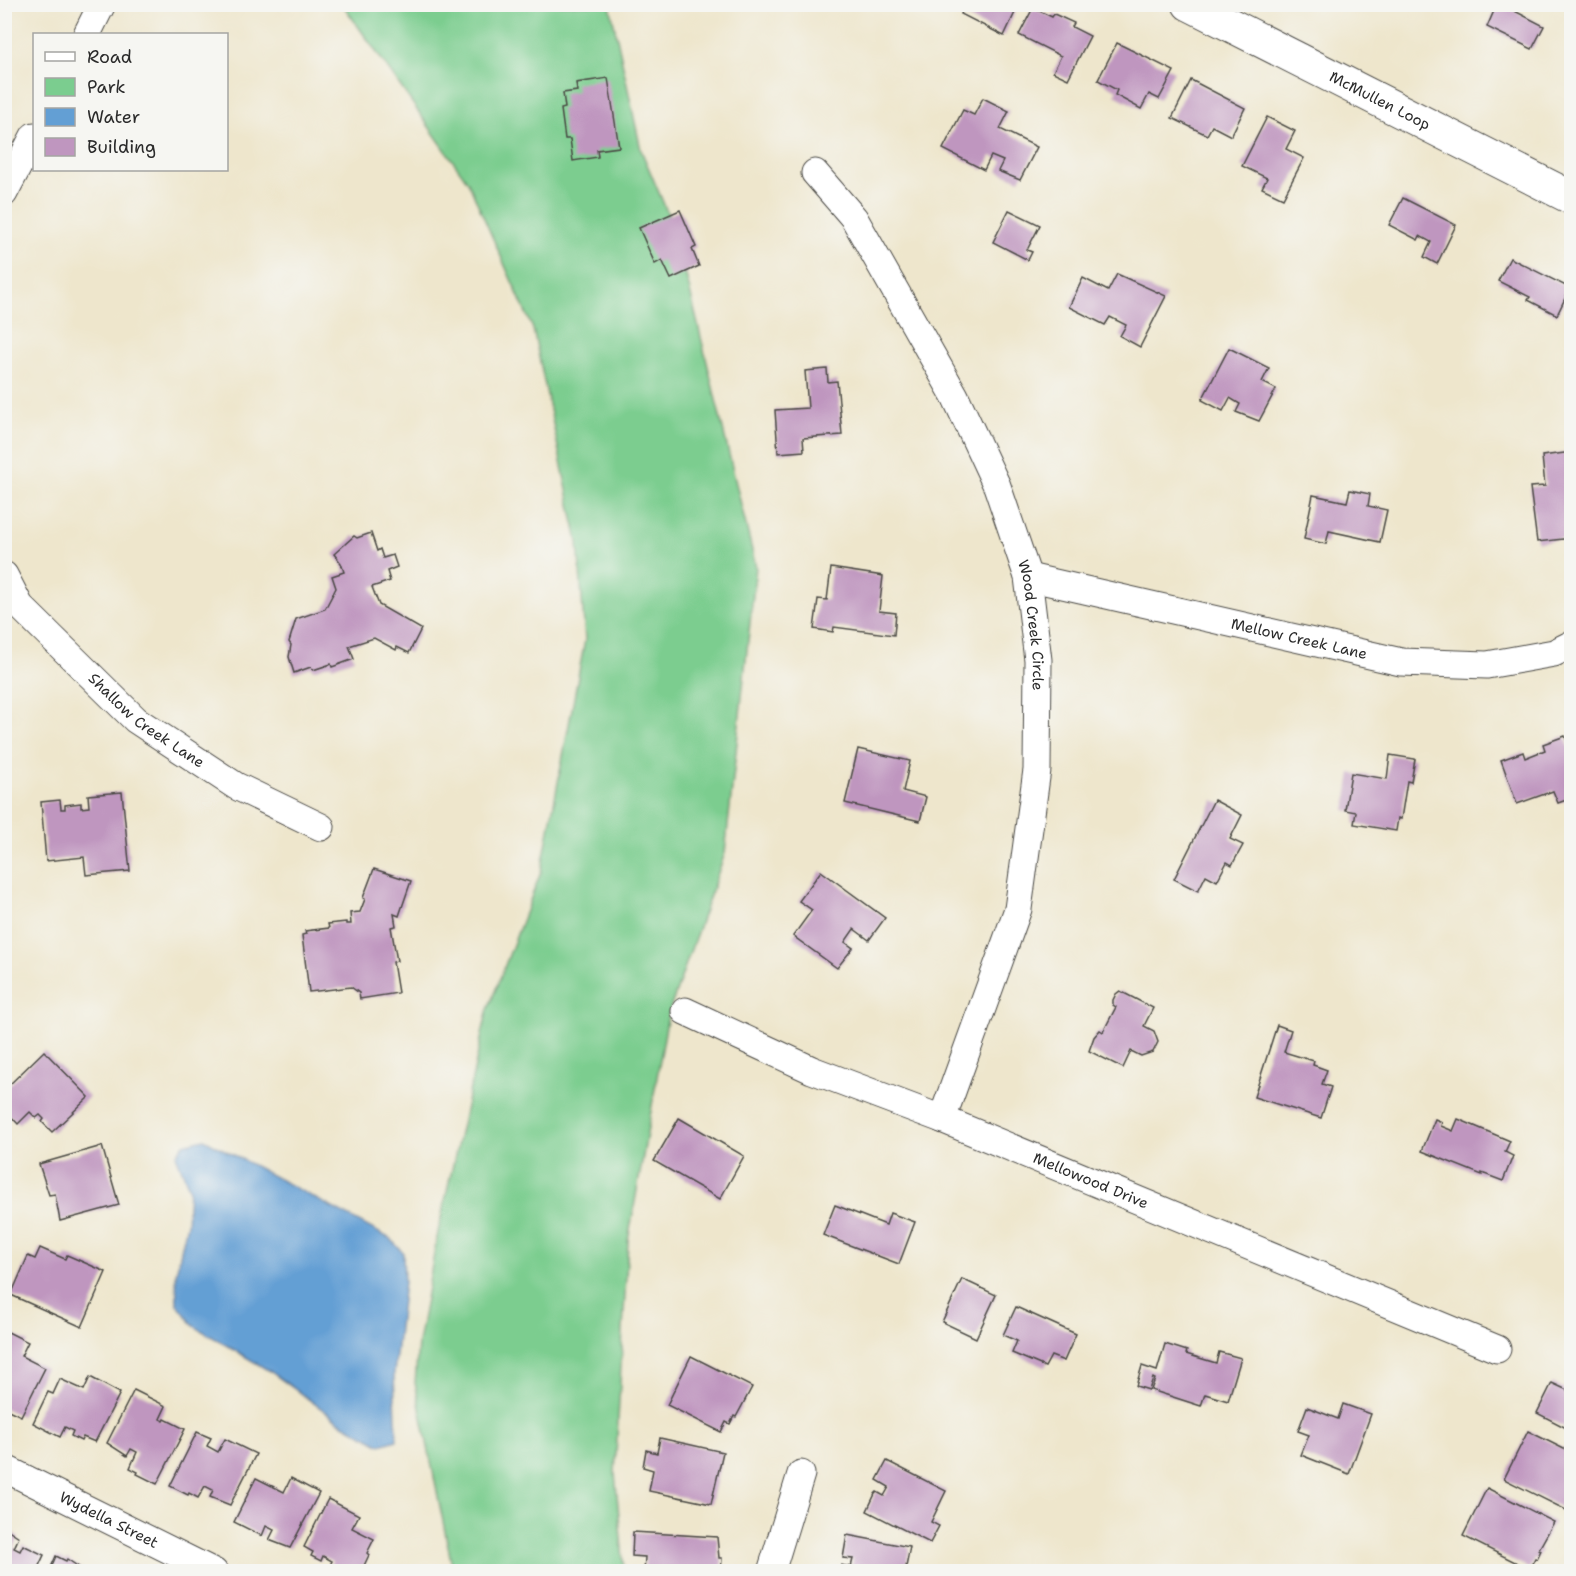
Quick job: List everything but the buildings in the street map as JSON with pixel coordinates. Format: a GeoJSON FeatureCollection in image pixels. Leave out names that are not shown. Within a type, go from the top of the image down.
{"type":"FeatureCollection","features":[{"type":"Feature","properties":{"kind":"street"},"geometry":{"type":"LineString","coordinates":[[88,33],[102,4]]}},
{"type":"Feature","properties":{"kind":"street","name":"McMullen Loop"},"geometry":{"type":"LineString","coordinates":[[1189,4],[1572,198]]}},
{"type":"Feature","properties":{"kind":"street"},"geometry":{"type":"LineString","coordinates":[[4,193],[33,138]]}},
{"type":"Feature","properties":{"kind":"street","name":"Wood Creek Circle"},"geometry":{"type":"LineString","coordinates":[[815,173],[854,218],[955,396],[997,486],[1028,577],[1038,660],[1037,770],[1018,909],[942,1119]]}},
{"type":"Feature","properties":{"kind":"street","name":"Shallow Creek Lane"},"geometry":{"type":"LineString","coordinates":[[4,575],[20,606],[136,720],[236,786],[321,827]]}},
{"type":"Feature","properties":{"kind":"street","name":"Mellow Creek Lane"},"geometry":{"type":"LineString","coordinates":[[1028,577],[1401,662],[1486,665],[1554,653],[1572,644]]}},
{"type":"Feature","properties":{"kind":"street","name":"Mellowood Drive"},"geometry":{"type":"LineString","coordinates":[[685,1011],[812,1071],[942,1119],[1497,1348]]}},
{"type":"Feature","properties":{"kind":"street","name":"Wydella Street"},"geometry":{"type":"LineString","coordinates":[[4,1468],[214,1572]]}},
{"type":"Feature","properties":{"kind":"street"},"geometry":{"type":"LineString","coordinates":[[771,1572],[801,1474]]}},
{"type":"Feature","properties":{"kind":"green space"},"geometry":{"type":"Polygon","coordinates":[[[343,5],[610,5],[641,150],[676,233],[756,567],[725,853],[668,1015],[628,1241],[615,1473],[624,1571],[453,1571],[415,1383],[418,1343],[438,1232],[487,1012],[541,872],[585,640],[578,542],[533,329],[468,182],[343,5]]]}},
{"type":"Feature","properties":{"kind":"water"},"geometry":{"type":"Polygon","coordinates":[[[204,1139],[391,1239],[403,1253],[404,1282],[394,1374],[397,1440],[381,1445],[340,1422],[271,1372],[194,1326],[177,1304],[176,1273],[187,1224],[189,1188],[176,1155],[184,1144],[204,1139]]]}}]}
